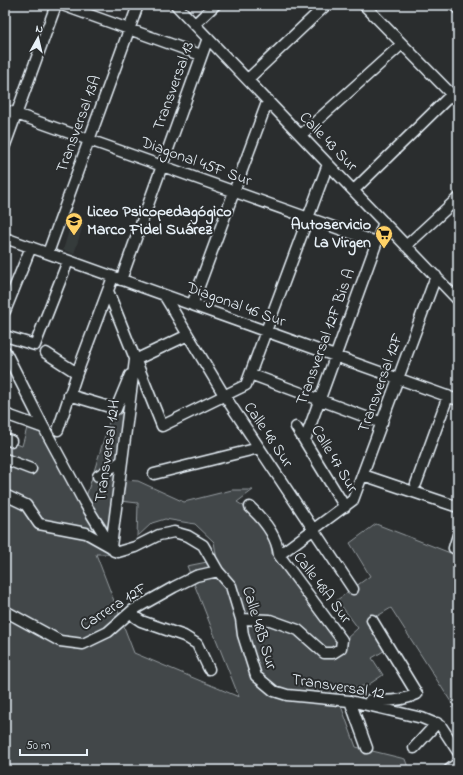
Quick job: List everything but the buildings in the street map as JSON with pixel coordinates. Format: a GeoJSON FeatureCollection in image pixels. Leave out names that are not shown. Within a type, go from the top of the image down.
{"type":"FeatureCollection","features":[{"type":"Feature","properties":{"kind":"street"},"geometry":{"type":"LineString","coordinates":[[5,144],[56,5]]}},
{"type":"Feature","properties":{"kind":"street"},"geometry":{"type":"LineString","coordinates":[[62,5],[201,55]]}},
{"type":"Feature","properties":{"kind":"street","name":"Transversal 13A"},"geometry":{"type":"LineString","coordinates":[[48,253],[138,5]]}},
{"type":"Feature","properties":{"kind":"street","name":"Calle 43 Sur"},"geometry":{"type":"LineString","coordinates":[[176,5],[458,300]]}},
{"type":"Feature","properties":{"kind":"street","name":"Transversal 13"},"geometry":{"type":"LineString","coordinates":[[195,24],[215,5]]}},
{"type":"Feature","properties":{"kind":"street"},"geometry":{"type":"LineString","coordinates":[[248,79],[326,5]]}},
{"type":"Feature","properties":{"kind":"street"},"geometry":{"type":"LineString","coordinates":[[354,190],[456,96],[364,5]]}},
{"type":"Feature","properties":{"kind":"street"},"geometry":{"type":"LineString","coordinates":[[454,5],[458,9]]}},
{"type":"Feature","properties":{"kind":"street","name":"Transversal 13"},"geometry":{"type":"LineString","coordinates":[[58,430],[76,373],[108,291],[117,278],[162,166],[208,38]]}},
{"type":"Feature","properties":{"kind":"street"},"geometry":{"type":"LineString","coordinates":[[301,135],[402,44]]}},
{"type":"Feature","properties":{"kind":"street"},"geometry":{"type":"LineString","coordinates":[[192,305],[268,100]]}},
{"type":"Feature","properties":{"kind":"street","name":"Diagonal 45F Sur"},"geometry":{"type":"LineString","coordinates":[[5,110],[376,242]]}},
{"type":"Feature","properties":{"kind":"street"},"geometry":{"type":"LineString","coordinates":[[108,291],[162,426],[246,385],[328,164]]}},
{"type":"Feature","properties":{"kind":"street"},"geometry":{"type":"LineString","coordinates":[[406,246],[458,198]]}},
{"type":"Feature","properties":{"kind":"street","name":"Transversal 12F Bis A"},"geometry":{"type":"LineString","coordinates":[[304,440],[384,222]]}},
{"type":"Feature","properties":{"kind":"street","name":"Diagonal 46 Sur"},"geometry":{"type":"LineString","coordinates":[[5,238],[398,379],[455,397]]}},
{"type":"Feature","properties":{"kind":"street"},"geometry":{"type":"LineString","coordinates":[[5,311],[31,248]]}},
{"type":"Feature","properties":{"kind":"street"},"geometry":{"type":"LineString","coordinates":[[5,336],[35,345],[68,261]]}},
{"type":"Feature","properties":{"kind":"street","name":"Transversal 12F"},"geometry":{"type":"LineString","coordinates":[[349,504],[363,475],[436,276]]}},
{"type":"Feature","properties":{"kind":"street","name":"Calle 48 Sur"},"geometry":{"type":"LineString","coordinates":[[164,295],[224,395],[353,589]]}},
{"type":"Feature","properties":{"kind":"street"},"geometry":{"type":"LineString","coordinates":[[70,395],[116,409],[135,360],[188,335]]}},
{"type":"Feature","properties":{"kind":"street"},"geometry":{"type":"LineString","coordinates":[[5,351],[44,428],[111,547]]}},
{"type":"Feature","properties":{"kind":"street"},"geometry":{"type":"LineString","coordinates":[[46,353],[76,373]]}},
{"type":"Feature","properties":{"kind":"street","name":"Transversal 12H"},"geometry":{"type":"LineString","coordinates":[[111,547],[135,360]]}},
{"type":"Feature","properties":{"kind":"street"},"geometry":{"type":"LineString","coordinates":[[250,374],[382,423]]}},
{"type":"Feature","properties":{"kind":"street"},"geometry":{"type":"LineString","coordinates":[[416,484],[455,397]]}},
{"type":"Feature","properties":{"kind":"street"},"geometry":{"type":"LineString","coordinates":[[5,414],[44,428]]}},
{"type":"Feature","properties":{"kind":"street","name":"Calle 47 Sur"},"geometry":{"type":"LineString","coordinates":[[296,427],[349,504]]}},
{"type":"Feature","properties":{"kind":"street"},"geometry":{"type":"LineString","coordinates":[[154,474],[259,448]]}},
{"type":"Feature","properties":{"kind":"street"},"geometry":{"type":"LineString","coordinates":[[5,459],[31,469]]}},
{"type":"Feature","properties":{"kind":"street"},"geometry":{"type":"LineString","coordinates":[[98,476],[122,461]]}},
{"type":"Feature","properties":{"kind":"street"},"geometry":{"type":"LineString","coordinates":[[363,475],[458,507]]}},
{"type":"Feature","properties":{"kind":"street"},"geometry":{"type":"LineString","coordinates":[[5,495],[26,505],[39,524],[86,533],[111,547]]}},
{"type":"Feature","properties":{"kind":"street"},"geometry":{"type":"LineString","coordinates":[[250,507],[260,516],[269,528],[278,547],[279,555],[349,504]]}},
{"type":"Feature","properties":{"kind":"street","name":"Calle 48B Sur"},"geometry":{"type":"LineString","coordinates":[[111,547],[114,551],[118,552],[135,547],[159,535],[174,532],[188,536],[204,545],[218,571],[231,586],[241,619],[243,635],[256,676],[274,691]]}},
{"type":"Feature","properties":{"kind":"street"},"geometry":{"type":"LineString","coordinates":[[456,549],[458,535]]}},
{"type":"Feature","properties":{"kind":"street","name":"Calle 48A Sur"},"geometry":{"type":"LineString","coordinates":[[241,619],[270,620],[298,630],[324,653],[333,652],[340,648],[342,640],[279,555]]}},
{"type":"Feature","properties":{"kind":"street","name":"Carrera 12F"},"geometry":{"type":"LineString","coordinates":[[5,611],[60,641],[83,644],[108,632],[133,610],[196,576],[218,571]]}},
{"type":"Feature","properties":{"kind":"street"},"geometry":{"type":"LineString","coordinates":[[133,610],[136,617],[141,621],[184,636],[196,644],[209,669]]}},
{"type":"Feature","properties":{"kind":"street"},"geometry":{"type":"LineString","coordinates":[[336,700],[363,699],[393,701],[418,694],[372,620]]}},
{"type":"Feature","properties":{"kind":"street","name":"Transversal 12"},"geometry":{"type":"LineString","coordinates":[[274,691],[287,695],[350,701],[437,723]]}},
{"type":"Feature","properties":{"kind":"street"},"geometry":{"type":"LineString","coordinates":[[350,701],[366,748]]}},
{"type":"Feature","properties":{"kind":"street"},"geometry":{"type":"LineString","coordinates":[[414,748],[437,723],[450,738],[458,752]]}},
{"type":"Feature","properties":{"kind":"street"},"geometry":{"type":"LineString","coordinates":[[449,770],[458,763]]}},
{"type":"Feature","properties":{"kind":"shaded area","name":"Liceo Psicopedagógico Marco Fidel Suárez"},"geometry":{"type":"Polygon","coordinates":[[[73,218],[84,222],[74,254],[63,250],[73,218]]]}},
{"type":"Feature","properties":{"kind":"shaded area"},"geometry":{"type":"Polygon","coordinates":[[[129,382],[111,532],[86,497],[112,413],[119,414],[129,382]]]}},
{"type":"Feature","properties":{"kind":"shaded area"},"geometry":{"type":"Polygon","coordinates":[[[27,428],[41,433],[112,554],[96,554],[134,653],[239,697],[187,566],[217,560],[214,542],[195,524],[165,519],[152,523],[137,537],[138,503],[120,501],[123,480],[138,481],[184,502],[232,490],[253,490],[237,502],[252,512],[262,523],[269,537],[272,555],[346,647],[346,639],[358,628],[337,600],[370,576],[350,543],[376,524],[458,556],[458,713],[391,608],[369,621],[387,649],[372,658],[383,675],[368,685],[336,692],[356,747],[405,759],[409,770],[5,770],[5,441],[22,446],[27,428]]]}},
{"type":"Feature","properties":{"kind":"place","name":"Liceo Psicopedagógico Marco Fidel Suárez"},"geometry":{"type":"Point","coordinates":[74,236]}},
{"type":"Feature","properties":{"kind":"place","name":"Autoservicio La Virgen"},"geometry":{"type":"Point","coordinates":[384,249]}}]}
